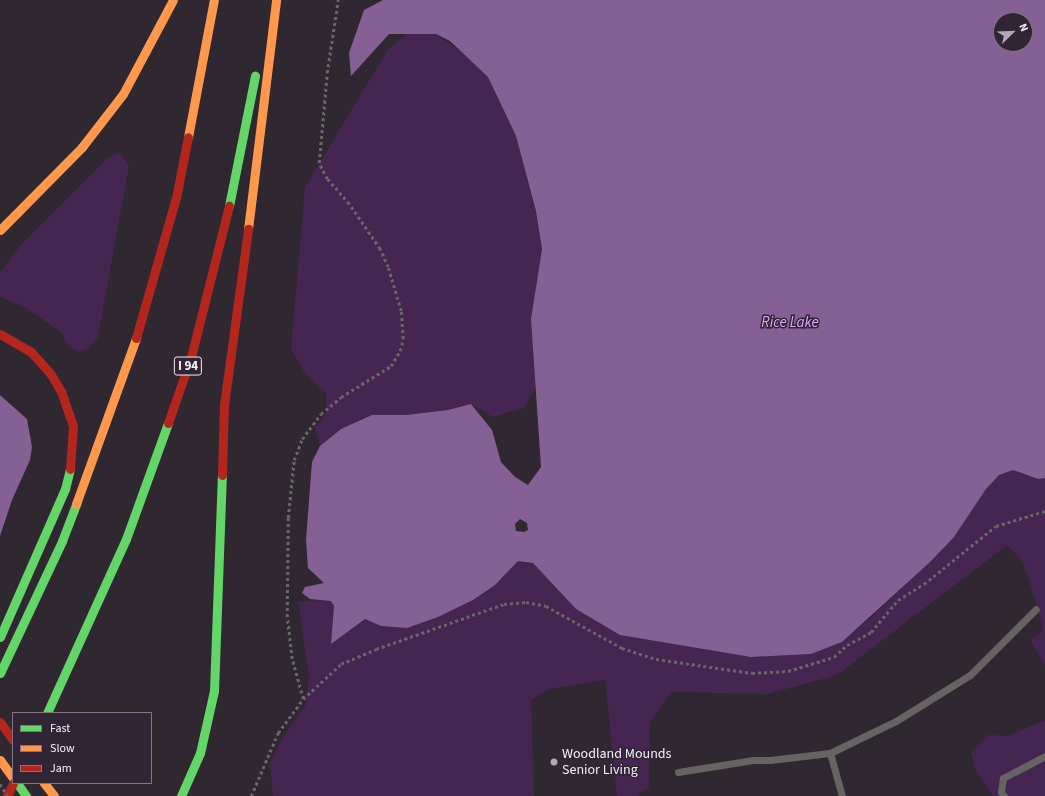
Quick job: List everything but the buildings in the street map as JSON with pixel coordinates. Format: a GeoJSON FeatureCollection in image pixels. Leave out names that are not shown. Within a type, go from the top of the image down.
{"type":"FeatureCollection","features":[{"type":"Feature","properties":{"kind":"main road"},"geometry":{"type":"LineString","coordinates":[[0,230],[82,147],[123,94],[173,0]]}},
{"type":"Feature","properties":{"kind":"main road"},"geometry":{"type":"LineString","coordinates":[[0,673],[62,540],[131,357],[176,198],[214,0]]}},
{"type":"Feature","properties":{"kind":"main road"},"geometry":{"type":"LineString","coordinates":[[259,53],[270,0]]}},
{"type":"Feature","properties":{"kind":"main road"},"geometry":{"type":"LineString","coordinates":[[181,796],[200,753],[214,691],[217,663],[224,405],[264,108],[276,0]]}},
{"type":"Feature","properties":{"kind":"main road","name":"I 94"},"geometry":{"type":"LineString","coordinates":[[47,712],[126,539],[191,357],[228,213],[256,68]]}},
{"type":"Feature","properties":{"kind":"main road"},"geometry":{"type":"LineString","coordinates":[[0,334],[31,352],[50,373],[61,391],[73,426],[72,462],[65,489],[0,637]]}},
{"type":"Feature","properties":{"kind":"main road"},"geometry":{"type":"LineString","coordinates":[[0,346],[19,356]]}},
{"type":"Feature","properties":{"kind":"main road"},"geometry":{"type":"LineString","coordinates":[[55,404],[60,422]]}},
{"type":"Feature","properties":{"kind":"main road"},"geometry":{"type":"LineString","coordinates":[[62,435],[62,448]]}},
{"type":"Feature","properties":{"kind":"main road"},"geometry":{"type":"LineString","coordinates":[[0,722],[12,739]]}},
{"type":"Feature","properties":{"kind":"main road"},"geometry":{"type":"LineString","coordinates":[[0,760],[12,777]]}},
{"type":"Feature","properties":{"kind":"main road"},"geometry":{"type":"LineString","coordinates":[[8,796],[13,784]]}},
{"type":"Feature","properties":{"kind":"main road"},"geometry":{"type":"LineString","coordinates":[[18,784],[26,796]]}},
{"type":"Feature","properties":{"kind":"main road"},"geometry":{"type":"LineString","coordinates":[[45,784],[54,796]]}},
{"type":"Feature","properties":{"kind":"lane"},"geometry":{"type":"LineString","coordinates":[[678,772],[753,760],[770,760],[830,753],[896,721],[970,675],[1036,608]]}},
{"type":"Feature","properties":{"kind":"lane"},"geometry":{"type":"LineString","coordinates":[[830,753],[842,796]]}},
{"type":"Feature","properties":{"kind":"lane"},"geometry":{"type":"LineString","coordinates":[[1004,796],[1001,792],[1003,778],[1045,756]]}},
{"type":"Feature","properties":{"kind":"path"},"geometry":{"type":"LineString","coordinates":[[303,699],[292,659],[287,617],[288,518],[294,460],[302,439],[321,414],[341,397],[391,366],[400,351],[402,339],[401,311],[388,267],[380,249],[345,198],[331,185],[322,170],[319,157],[320,137],[338,0]]}},
{"type":"Feature","properties":{"kind":"path"},"geometry":{"type":"LineString","coordinates":[[251,796],[278,733],[303,699],[341,664],[351,658],[515,602],[546,606],[622,648],[656,659],[752,673],[788,671],[834,657],[847,645],[871,632],[898,600],[924,584],[996,526],[1045,511]]}},
{"type":"Feature","properties":{"kind":"path"},"geometry":{"type":"LineString","coordinates":[[0,784],[8,796]]}},
{"type":"Feature","properties":{"kind":"shaded area"},"geometry":{"type":"Polygon","coordinates":[[[410,32],[436,34],[466,55],[488,77],[516,136],[536,211],[542,249],[531,319],[536,387],[524,408],[493,417],[471,404],[448,410],[406,415],[372,415],[341,429],[320,446],[315,428],[326,414],[326,393],[304,372],[291,349],[305,187],[389,48],[410,32]]]}},
{"type":"Feature","properties":{"kind":"shaded area"},"geometry":{"type":"Polygon","coordinates":[[[121,153],[129,166],[98,337],[86,350],[77,351],[69,347],[60,331],[26,308],[0,297],[0,272],[20,246],[109,157],[121,153]]]}},
{"type":"Feature","properties":{"kind":"shaded area"},"geometry":{"type":"Polygon","coordinates":[[[1013,470],[1038,479],[1045,478],[1045,666],[1030,639],[1043,631],[1036,601],[1023,562],[1007,545],[837,675],[768,694],[671,692],[650,722],[649,787],[637,796],[617,796],[605,680],[549,689],[531,700],[534,796],[273,796],[270,763],[283,737],[305,706],[309,678],[298,601],[331,600],[334,606],[331,643],[365,619],[381,626],[407,628],[438,617],[473,600],[495,585],[518,561],[533,563],[576,609],[620,635],[751,657],[811,654],[842,642],[875,614],[954,537],[986,489],[999,475],[1013,470]]]}},
{"type":"Feature","properties":{"kind":"shaded area"},"geometry":{"type":"Polygon","coordinates":[[[1045,720],[1045,796],[993,796],[975,769],[971,752],[988,735],[1008,736],[1045,720]]]}},
{"type":"Feature","properties":{"kind":"water","name":"Rice Lake"},"geometry":{"type":"Polygon","coordinates":[[[383,0],[1045,0],[1045,478],[1038,479],[1013,470],[999,475],[986,489],[954,537],[930,562],[842,642],[811,654],[751,657],[620,635],[576,609],[533,563],[518,561],[495,585],[473,600],[438,617],[407,628],[381,626],[365,619],[331,644],[334,606],[331,601],[310,599],[302,593],[305,587],[324,583],[308,568],[306,540],[312,462],[320,446],[341,429],[372,415],[406,415],[448,410],[471,404],[492,430],[501,462],[515,477],[528,485],[541,467],[531,319],[542,249],[536,211],[516,136],[488,77],[450,41],[436,34],[389,34],[351,76],[349,53],[364,10],[383,0]],[[520,519],[515,524],[516,531],[524,532],[528,530],[527,523],[520,519]]]}},
{"type":"Feature","properties":{"kind":"water"},"geometry":{"type":"Polygon","coordinates":[[[0,395],[27,419],[32,447],[30,460],[12,500],[0,536],[0,395]]]}},
{"type":"Feature","properties":{"kind":"traffic: fast"},"geometry":{"type":"LineString","coordinates":[[229,206],[255,76]]}},
{"type":"Feature","properties":{"kind":"traffic: fast"},"geometry":{"type":"LineString","coordinates":[[47,712],[126,539],[168,423]]}},
{"type":"Feature","properties":{"kind":"traffic: fast"},"geometry":{"type":"LineString","coordinates":[[0,637],[65,489],[70,469]]}},
{"type":"Feature","properties":{"kind":"traffic: fast"},"geometry":{"type":"LineString","coordinates":[[181,796],[200,753],[214,691],[222,475]]}},
{"type":"Feature","properties":{"kind":"traffic: fast"},"geometry":{"type":"LineString","coordinates":[[0,673],[62,541],[76,504]]}},
{"type":"Feature","properties":{"kind":"traffic: fast"},"geometry":{"type":"LineString","coordinates":[[18,784],[26,796]]}},
{"type":"Feature","properties":{"kind":"traffic: slow"},"geometry":{"type":"LineString","coordinates":[[0,230],[82,147],[123,94],[173,0]]}},
{"type":"Feature","properties":{"kind":"traffic: slow"},"geometry":{"type":"LineString","coordinates":[[188,137],[214,0]]}},
{"type":"Feature","properties":{"kind":"traffic: slow"},"geometry":{"type":"LineString","coordinates":[[248,229],[276,0]]}},
{"type":"Feature","properties":{"kind":"traffic: slow"},"geometry":{"type":"LineString","coordinates":[[76,504],[136,338]]}},
{"type":"Feature","properties":{"kind":"traffic: slow"},"geometry":{"type":"LineString","coordinates":[[0,760],[12,777]]}},
{"type":"Feature","properties":{"kind":"traffic: slow"},"geometry":{"type":"LineString","coordinates":[[45,784],[54,796]]}},
{"type":"Feature","properties":{"kind":"traffic: jam"},"geometry":{"type":"LineString","coordinates":[[136,338],[176,198],[188,137]]}},
{"type":"Feature","properties":{"kind":"traffic: jam"},"geometry":{"type":"LineString","coordinates":[[168,423],[191,357],[229,206]]}},
{"type":"Feature","properties":{"kind":"traffic: jam"},"geometry":{"type":"LineString","coordinates":[[222,475],[224,405],[248,229]]}},
{"type":"Feature","properties":{"kind":"traffic: jam"},"geometry":{"type":"LineString","coordinates":[[0,334],[31,352],[50,373],[61,391],[73,426],[70,469]]}},
{"type":"Feature","properties":{"kind":"traffic: jam"},"geometry":{"type":"LineString","coordinates":[[0,722],[12,739]]}},
{"type":"Feature","properties":{"kind":"traffic: jam"},"geometry":{"type":"LineString","coordinates":[[7,796],[13,784]]}},
{"type":"Feature","properties":{"kind":"place","name":"Woodland Mounds Senior Living"},"geometry":{"type":"Point","coordinates":[554,762]}}]}
